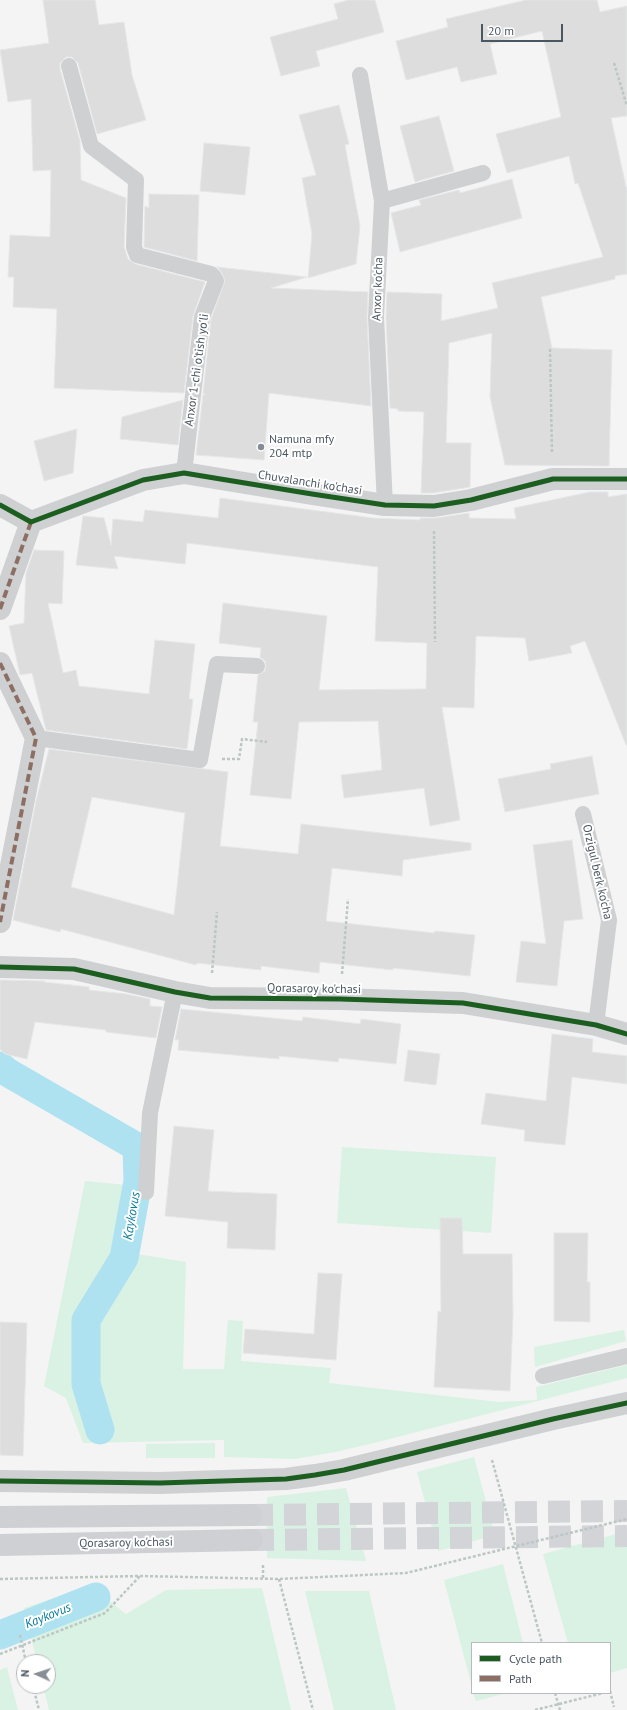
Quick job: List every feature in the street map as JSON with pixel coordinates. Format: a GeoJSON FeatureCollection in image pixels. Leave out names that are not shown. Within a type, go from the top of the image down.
{"type":"FeatureCollection","features":[{"type":"Feature","properties":{"kind":"main road"},"geometry":{"type":"LineString","coordinates":[[0,1517],[251,1515]]}},
{"type":"Feature","properties":{"kind":"main road","name":"Qorasaroy ko'chasi"},"geometry":{"type":"LineString","coordinates":[[0,1545],[252,1540]]}},
{"type":"Feature","properties":{"kind":"street","name":"Chuvalanchi ko'chasi"},"geometry":{"type":"LineString","coordinates":[[31,522],[143,480],[184,472],[385,505],[434,506],[471,500],[553,478],[627,480]]}},
{"type":"Feature","properties":{"kind":"street"},"geometry":{"type":"LineString","coordinates":[[0,609],[31,522],[2,505]]}},
{"type":"Feature","properties":{"kind":"street"},"geometry":{"type":"LineString","coordinates":[[0,663],[36,738],[0,922]]}},
{"type":"Feature","properties":{"kind":"street","name":"Qorasaroy ko'chasi"},"geometry":{"type":"LineString","coordinates":[[0,967],[74,968],[175,992],[210,998],[340,999],[463,1003],[596,1025],[627,1034]]}},
{"type":"Feature","properties":{"kind":"street"},"geometry":{"type":"LineString","coordinates":[[0,1481],[160,1483],[286,1479],[344,1470],[627,1403]]}},
{"type":"Feature","properties":{"kind":"lane","name":"Anxor 1-chi o'tish yo'li"},"geometry":{"type":"LineString","coordinates":[[69,66],[91,146],[136,180],[134,247],[137,255],[211,274],[216,281],[202,317],[184,472]]}},
{"type":"Feature","properties":{"kind":"lane","name":"Anxor ko'cha"},"geometry":{"type":"LineString","coordinates":[[360,76],[382,200],[376,317],[385,505]]}},
{"type":"Feature","properties":{"kind":"lane"},"geometry":{"type":"LineString","coordinates":[[382,200],[484,173]]}},
{"type":"Feature","properties":{"kind":"lane"},"geometry":{"type":"LineString","coordinates":[[36,738],[200,760],[217,664],[257,666]]}},
{"type":"Feature","properties":{"kind":"lane","name":"Orzigul berk ko'cha"},"geometry":{"type":"LineString","coordinates":[[583,814],[609,920],[596,1025]]}},
{"type":"Feature","properties":{"kind":"lane"},"geometry":{"type":"LineString","coordinates":[[146,1192],[150,1113],[175,992]]}},
{"type":"Feature","properties":{"kind":"lane"},"geometry":{"type":"LineString","coordinates":[[543,1376],[627,1356]]}},
{"type":"Feature","properties":{"kind":"path"},"geometry":{"type":"LineString","coordinates":[[614,64],[627,106]]}},
{"type":"Feature","properties":{"kind":"path"},"geometry":{"type":"LineString","coordinates":[[550,349],[553,478]]}},
{"type":"Feature","properties":{"kind":"path"},"geometry":{"type":"LineString","coordinates":[[434,506],[435,642]]}},
{"type":"Feature","properties":{"kind":"path"},"geometry":{"type":"LineString","coordinates":[[200,760],[239,759],[242,740],[268,742]]}},
{"type":"Feature","properties":{"kind":"path"},"geometry":{"type":"LineString","coordinates":[[340,999],[348,899]]}},
{"type":"Feature","properties":{"kind":"path"},"geometry":{"type":"LineString","coordinates":[[210,998],[217,912]]}},
{"type":"Feature","properties":{"kind":"path"},"geometry":{"type":"LineString","coordinates":[[485,1436],[542,1642]]}},
{"type":"Feature","properties":{"kind":"path"},"geometry":{"type":"LineString","coordinates":[[0,1579],[140,1576],[279,1578],[406,1573],[627,1519]]}},
{"type":"Feature","properties":{"kind":"path"},"geometry":{"type":"LineString","coordinates":[[0,1654],[105,1613],[140,1576]]}},
{"type":"Feature","properties":{"kind":"path"},"geometry":{"type":"LineString","coordinates":[[279,1578],[313,1710]]}},
{"type":"Feature","properties":{"kind":"path"},"geometry":{"type":"LineString","coordinates":[[20,1635],[24,1654]]}},
{"type":"Feature","properties":{"kind":"path"},"geometry":{"type":"LineString","coordinates":[[35,1694],[39,1710]]}},
{"type":"Feature","properties":{"kind":"path"},"geometry":{"type":"LineString","coordinates":[[555,1694],[560,1710]]}},
{"type":"Feature","properties":{"kind":"path"},"geometry":{"type":"LineString","coordinates":[[534,1710],[599,1694]]}},
{"type":"Feature","properties":{"kind":"path"},"geometry":{"type":"LineString","coordinates":[[611,1694],[614,1707]]}},
{"type":"Feature","properties":{"kind":"green space"},"geometry":{"type":"Polygon","coordinates":[[[342,1147],[496,1157],[491,1233],[337,1223],[342,1147]]]}},
{"type":"Feature","properties":{"kind":"green space"},"geometry":{"type":"Polygon","coordinates":[[[85,1181],[127,1185],[125,1252],[186,1262],[183,1369],[224,1369],[228,1320],[243,1321],[241,1361],[331,1368],[329,1383],[499,1402],[537,1400],[536,1387],[627,1365],[627,1378],[374,1443],[295,1459],[224,1457],[224,1440],[83,1443],[66,1398],[44,1386],[85,1181]]]}},
{"type":"Feature","properties":{"kind":"green space"},"geometry":{"type":"Polygon","coordinates":[[[624,1330],[626,1341],[535,1367],[534,1347],[624,1330]]]}},
{"type":"Feature","properties":{"kind":"green space"},"geometry":{"type":"Polygon","coordinates":[[[215,1443],[215,1458],[146,1458],[146,1444],[215,1443]]]}},
{"type":"Feature","properties":{"kind":"green space"},"geometry":{"type":"Polygon","coordinates":[[[474,1457],[495,1535],[438,1551],[417,1472],[474,1457]]]}},
{"type":"Feature","properties":{"kind":"green space"},"geometry":{"type":"Polygon","coordinates":[[[346,1488],[366,1561],[267,1558],[267,1497],[346,1488]]]}},
{"type":"Feature","properties":{"kind":"green space"},"geometry":{"type":"Polygon","coordinates":[[[627,1531],[627,1668],[611,1673],[611,1642],[568,1642],[543,1554],[627,1531]]]}},
{"type":"Feature","properties":{"kind":"green space"},"geometry":{"type":"Polygon","coordinates":[[[503,1564],[523,1642],[471,1642],[471,1683],[444,1580],[503,1564]]]}},
{"type":"Feature","properties":{"kind":"green space"},"geometry":{"type":"Polygon","coordinates":[[[90,1586],[126,1614],[166,1590],[262,1588],[291,1710],[49,1710],[45,1694],[56,1694],[56,1654],[35,1654],[24,1608],[90,1586]]]}},
{"type":"Feature","properties":{"kind":"green space"},"geometry":{"type":"Polygon","coordinates":[[[305,1591],[369,1591],[396,1710],[334,1710],[305,1591]]]}},
{"type":"Feature","properties":{"kind":"green space"},"geometry":{"type":"Polygon","coordinates":[[[7,1667],[18,1710],[0,1710],[0,1670],[7,1667]]]}},
{"type":"Feature","properties":{"kind":"green space"},"geometry":{"type":"Polygon","coordinates":[[[473,1694],[503,1694],[476,1701],[473,1694]]]}},
{"type":"Feature","properties":{"kind":"building"},"geometry":{"type":"Polygon","coordinates":[[[43,0],[95,0],[99,25],[124,22],[132,75],[146,120],[97,134],[78,63],[72,57],[66,57],[60,63],[60,69],[80,141],[81,180],[126,198],[124,247],[128,259],[135,264],[205,282],[193,316],[184,393],[54,388],[57,309],[13,307],[14,277],[8,277],[10,235],[50,237],[51,170],[33,171],[31,99],[8,102],[0,50],[49,43],[43,0]]]}},
{"type":"Feature","properties":{"kind":"building"},"geometry":{"type":"Polygon","coordinates":[[[348,0],[375,0],[384,32],[316,51],[320,66],[281,76],[270,37],[338,19],[334,4],[348,0]]]}},
{"type":"Feature","properties":{"kind":"building"},"geometry":{"type":"Polygon","coordinates":[[[526,0],[597,0],[600,12],[627,6],[627,116],[611,118],[627,191],[627,274],[615,276],[615,279],[541,297],[552,348],[612,350],[609,466],[505,465],[490,397],[492,333],[449,343],[446,443],[471,443],[470,487],[433,493],[421,493],[424,412],[398,411],[398,409],[390,408],[386,317],[387,292],[442,294],[441,321],[498,308],[492,283],[603,257],[578,183],[575,184],[569,156],[507,173],[496,134],[561,117],[542,31],[490,44],[497,74],[461,82],[457,67],[406,80],[396,41],[448,27],[446,19],[526,0]]]}},
{"type":"Feature","properties":{"kind":"building"},"geometry":{"type":"Polygon","coordinates":[[[339,105],[349,144],[345,145],[360,226],[356,264],[308,278],[312,234],[302,178],[316,175],[299,115],[339,105]]]}},
{"type":"Feature","properties":{"kind":"building"},"geometry":{"type":"Polygon","coordinates":[[[439,116],[454,171],[415,182],[400,126],[439,116]]]}},
{"type":"Feature","properties":{"kind":"building"},"geometry":{"type":"Polygon","coordinates":[[[204,143],[250,147],[245,195],[200,191],[204,143]]]}},
{"type":"Feature","properties":{"kind":"building"},"geometry":{"type":"Polygon","coordinates":[[[512,179],[522,218],[400,252],[391,213],[421,205],[419,200],[459,190],[460,193],[512,179]]]}},
{"type":"Feature","properties":{"kind":"building"},"geometry":{"type":"Polygon","coordinates":[[[149,194],[199,195],[197,261],[144,247],[145,206],[149,208],[149,194]]]}},
{"type":"Feature","properties":{"kind":"building"},"geometry":{"type":"Polygon","coordinates":[[[217,267],[307,277],[271,288],[368,292],[367,317],[371,406],[269,393],[264,460],[196,455],[203,395],[206,394],[203,394],[211,319],[225,281],[222,273],[217,267]]]}},
{"type":"Feature","properties":{"kind":"building"},"geometry":{"type":"Polygon","coordinates":[[[183,400],[178,445],[120,439],[122,417],[183,400]]]}},
{"type":"Feature","properties":{"kind":"building"},"geometry":{"type":"Polygon","coordinates":[[[77,429],[73,473],[44,481],[34,441],[77,429]]]}},
{"type":"Feature","properties":{"kind":"building"},"geometry":{"type":"Polygon","coordinates":[[[590,492],[608,492],[608,497],[627,494],[627,745],[585,641],[570,646],[572,653],[529,661],[525,638],[476,636],[474,708],[442,707],[460,820],[430,826],[424,788],[344,798],[341,775],[382,770],[378,721],[299,722],[291,799],[250,795],[258,722],[253,722],[258,675],[265,671],[265,661],[260,657],[261,648],[219,643],[223,603],[327,616],[319,690],[426,689],[427,643],[375,641],[378,567],[187,543],[185,564],[114,556],[118,569],[76,565],[83,516],[104,518],[111,545],[113,519],[143,522],[145,510],[218,518],[220,498],[373,518],[420,520],[420,518],[436,518],[469,513],[469,518],[516,519],[514,508],[590,492]]]}},
{"type":"Feature","properties":{"kind":"building"},"geometry":{"type":"Polygon","coordinates":[[[34,550],[64,551],[62,604],[48,603],[63,673],[76,670],[79,686],[149,694],[155,640],[195,644],[189,699],[193,699],[187,749],[46,730],[32,673],[20,675],[9,626],[24,623],[26,573],[34,550]]]}},
{"type":"Feature","properties":{"kind":"building"},"geometry":{"type":"Polygon","coordinates":[[[49,749],[228,772],[220,846],[298,854],[301,824],[471,843],[471,850],[403,860],[402,876],[332,868],[326,921],[434,933],[435,931],[475,935],[470,976],[320,962],[319,973],[261,966],[261,970],[197,963],[196,965],[61,929],[60,932],[13,920],[36,801],[49,749]],[[92,797],[71,887],[174,915],[185,813],[92,797]]]}},
{"type":"Feature","properties":{"kind":"building"},"geometry":{"type":"Polygon","coordinates":[[[592,756],[599,794],[505,812],[498,779],[551,769],[550,764],[592,756]]]}},
{"type":"Feature","properties":{"kind":"building"},"geometry":{"type":"Polygon","coordinates":[[[572,840],[583,919],[564,921],[557,986],[516,982],[521,941],[546,944],[533,845],[572,840]]]}},
{"type":"Feature","properties":{"kind":"building"},"geometry":{"type":"Polygon","coordinates":[[[0,980],[45,981],[44,982],[89,987],[89,990],[126,994],[150,999],[150,1006],[162,1007],[156,1038],[106,1032],[106,1030],[35,1022],[27,1059],[5,1054],[0,1049],[0,980]]]}},
{"type":"Feature","properties":{"kind":"building"},"geometry":{"type":"Polygon","coordinates":[[[181,1009],[302,1021],[303,1017],[360,1024],[361,1019],[401,1024],[396,1064],[339,1058],[338,1062],[279,1056],[279,1059],[178,1050],[179,1040],[175,1040],[181,1009]]]}},
{"type":"Feature","properties":{"kind":"building"},"geometry":{"type":"Polygon","coordinates":[[[552,1034],[593,1039],[592,1052],[627,1056],[627,1084],[572,1077],[565,1145],[524,1141],[525,1130],[481,1124],[486,1093],[546,1101],[552,1034]]]}},
{"type":"Feature","properties":{"kind":"building"},"geometry":{"type":"Polygon","coordinates":[[[408,1050],[440,1054],[436,1085],[404,1081],[408,1050]]]}},
{"type":"Feature","properties":{"kind":"building"},"geometry":{"type":"Polygon","coordinates":[[[174,1126],[214,1130],[208,1191],[277,1194],[275,1250],[227,1248],[228,1222],[165,1216],[174,1126]]]}},
{"type":"Feature","properties":{"kind":"building"},"geometry":{"type":"Polygon","coordinates":[[[440,1218],[462,1218],[463,1254],[512,1254],[513,1315],[510,1391],[434,1387],[438,1311],[441,1312],[440,1218]]]}},
{"type":"Feature","properties":{"kind":"building"},"geometry":{"type":"Polygon","coordinates":[[[554,1233],[588,1233],[587,1282],[590,1282],[590,1322],[554,1321],[554,1233]]]}},
{"type":"Feature","properties":{"kind":"building"},"geometry":{"type":"Polygon","coordinates":[[[318,1273],[342,1274],[336,1360],[243,1353],[245,1329],[314,1334],[318,1273]]]}},
{"type":"Feature","properties":{"kind":"building"},"geometry":{"type":"Polygon","coordinates":[[[0,1322],[27,1323],[23,1456],[0,1455],[0,1322]]]}},
{"type":"Feature","properties":{"kind":"waterway","name":"Kaykovus"},"geometry":{"type":"LineString","coordinates":[[0,1066],[7,1072],[137,1147],[138,1181],[124,1258],[86,1320],[86,1384],[100,1430]]}},
{"type":"Feature","properties":{"kind":"waterway","name":"Kaykovus"},"geometry":{"type":"LineString","coordinates":[[0,1635],[96,1597]]}},
{"type":"Feature","properties":{"kind":"tunnel"},"geometry":{"type":"LineString","coordinates":[[251,1515],[627,1511]]}},
{"type":"Feature","properties":{"kind":"tunnel"},"geometry":{"type":"LineString","coordinates":[[252,1540],[627,1536]]}},
{"type":"Feature","properties":{"kind":"marked path"},"geometry":{"type":"LineString","coordinates":[[0,609],[31,522]]}},
{"type":"Feature","properties":{"kind":"marked path"},"geometry":{"type":"LineString","coordinates":[[0,663],[36,738],[0,922]]}},
{"type":"Feature","properties":{"kind":"cycle path"},"geometry":{"type":"LineString","coordinates":[[0,505],[31,522],[143,480],[184,473],[385,505],[434,506],[471,500],[553,479],[627,479]]}},
{"type":"Feature","properties":{"kind":"cycle path"},"geometry":{"type":"LineString","coordinates":[[0,967],[74,969],[175,992],[210,998],[340,999],[463,1003],[596,1025],[627,1034]]}},
{"type":"Feature","properties":{"kind":"cycle path"},"geometry":{"type":"LineString","coordinates":[[0,1481],[160,1483],[286,1479],[344,1470],[553,1419],[627,1403]]}},
{"type":"Feature","properties":{"kind":"place","name":"Namuna mfy 204 mtp"},"geometry":{"type":"Point","coordinates":[261,447]}}]}
